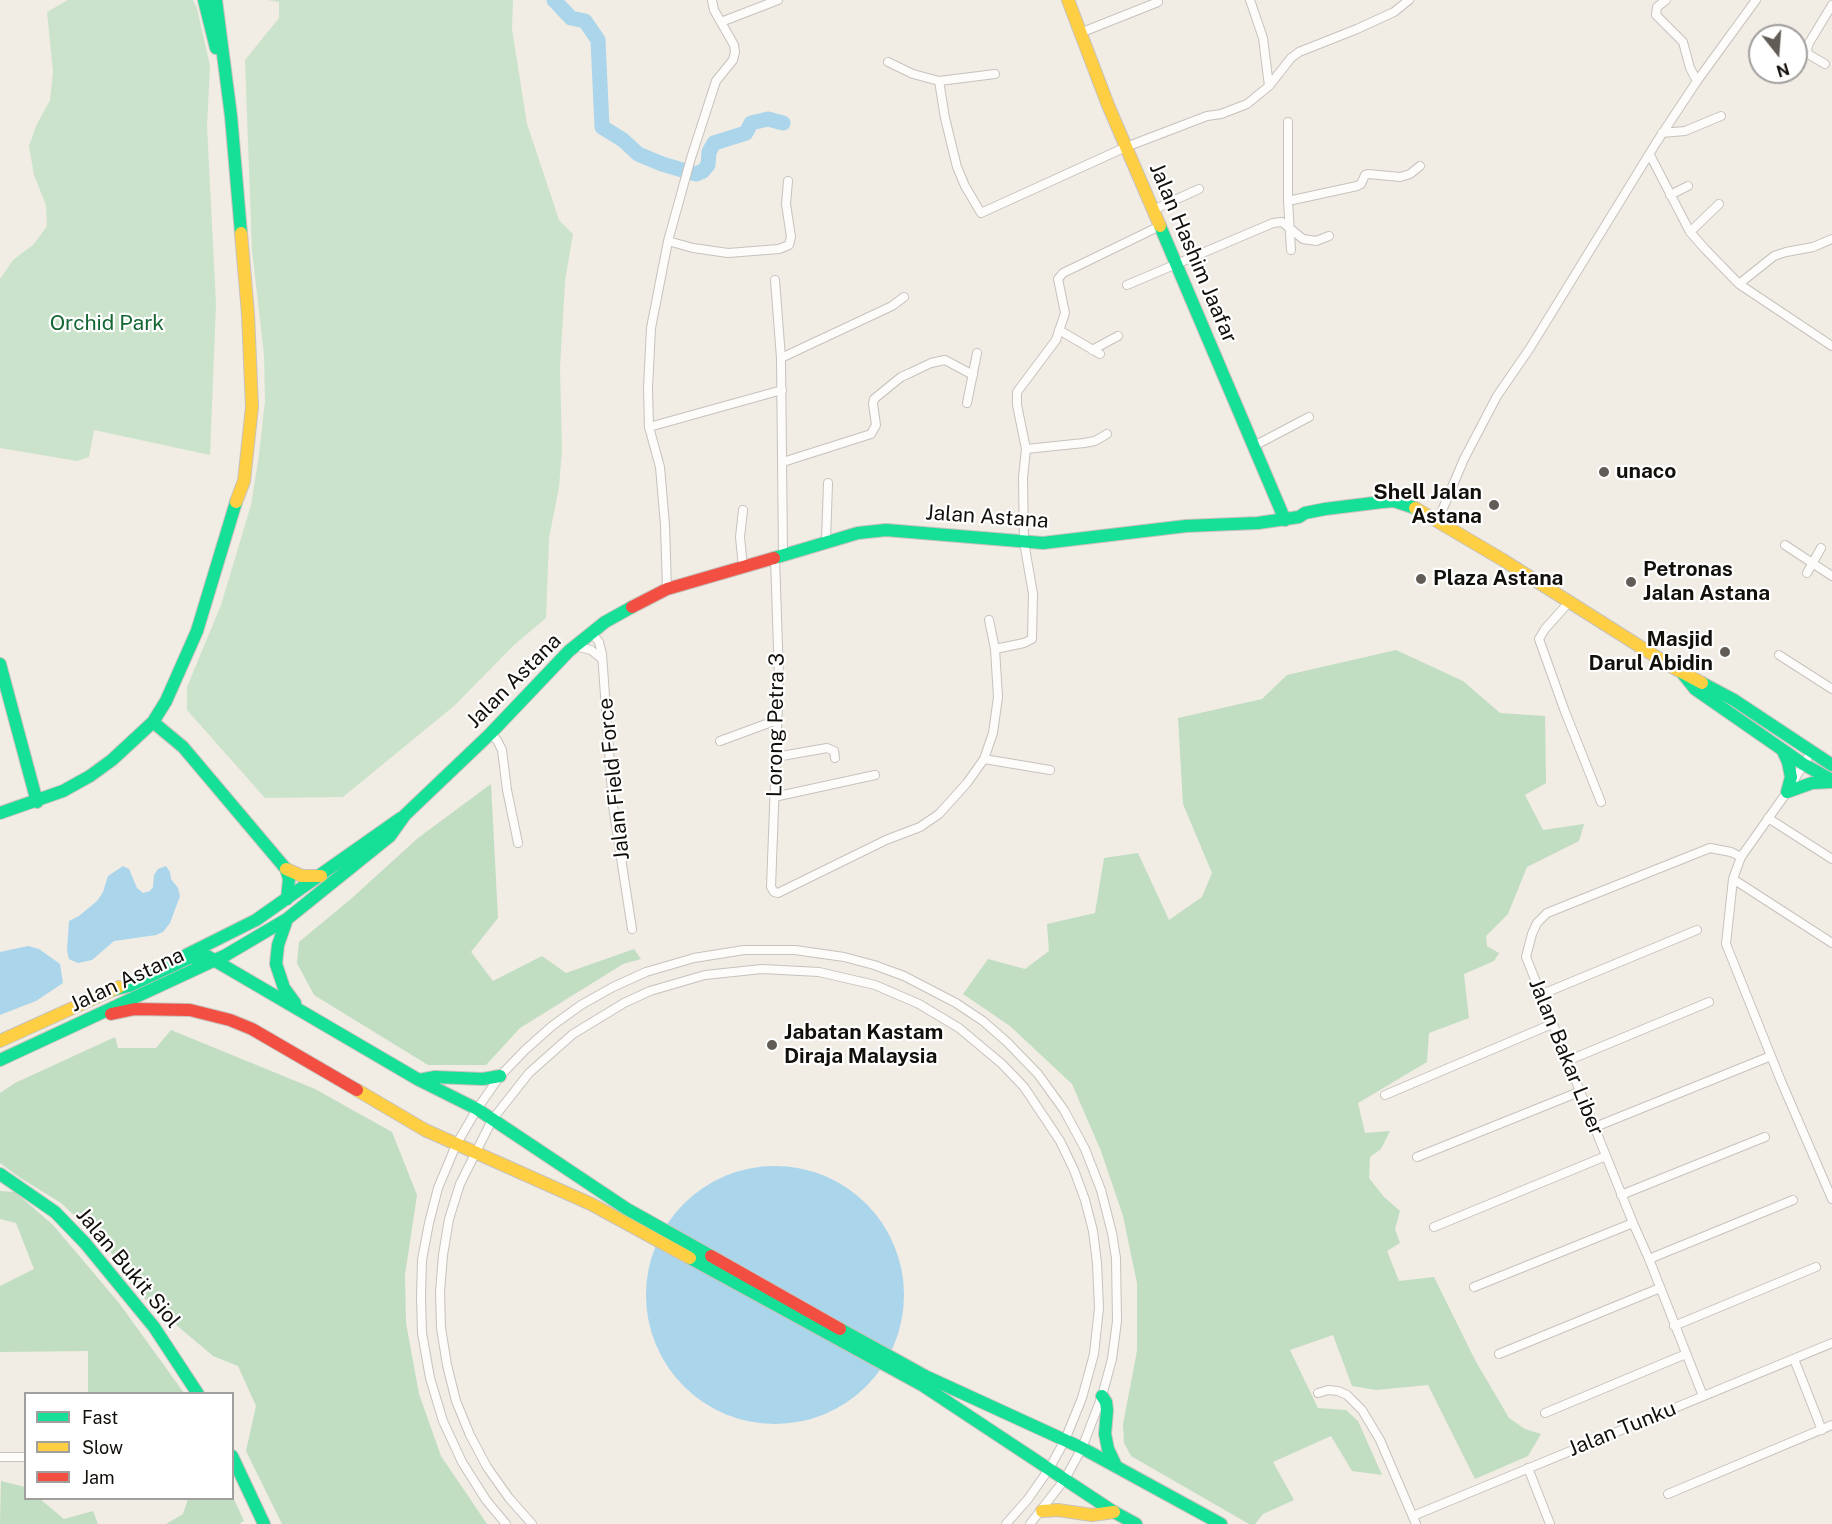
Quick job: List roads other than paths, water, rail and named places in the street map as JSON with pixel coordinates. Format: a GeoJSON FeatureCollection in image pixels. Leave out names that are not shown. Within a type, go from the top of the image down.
{"type":"FeatureCollection","features":[{"type":"Feature","properties":{"kind":"street"},"geometry":{"type":"LineString","coordinates":[[0,813],[63,791],[90,776],[112,760],[153,722],[166,701],[197,631],[244,481],[252,407],[248,314],[231,116],[222,67],[204,0]]}},
{"type":"Feature","properties":{"kind":"street"},"geometry":{"type":"LineString","coordinates":[[216,0],[222,67]]}},
{"type":"Feature","properties":{"kind":"street"},"geometry":{"type":"LineString","coordinates":[[667,589],[660,467],[649,427],[648,387],[651,328],[668,241],[684,180],[716,81],[733,60],[735,52],[734,45],[712,0]]}},
{"type":"Feature","properties":{"kind":"street","name":"Jalan Hashim Jaafar"},"geometry":{"type":"LineString","coordinates":[[1068,0],[1126,147],[1284,517]]}},
{"type":"Feature","properties":{"kind":"street"},"geometry":{"type":"LineString","coordinates":[[1250,0],[1263,38],[1269,86]]}},
{"type":"Feature","properties":{"kind":"street"},"geometry":{"type":"LineString","coordinates":[[939,81],[957,167],[981,213],[1126,147],[1207,116],[1221,114],[1247,104],[1269,86],[1291,58],[1299,52],[1394,12],[1409,0]]}},
{"type":"Feature","properties":{"kind":"street"},"geometry":{"type":"LineString","coordinates":[[1666,0],[1657,7],[1656,15],[1683,42],[1690,68],[1697,81]]}},
{"type":"Feature","properties":{"kind":"street"},"geometry":{"type":"LineString","coordinates":[[1438,520],[1464,459],[1497,396],[1530,348],[1662,133],[1756,0]]}},
{"type":"Feature","properties":{"kind":"street"},"geometry":{"type":"LineString","coordinates":[[721,22],[774,1]]}},
{"type":"Feature","properties":{"kind":"street"},"geometry":{"type":"LineString","coordinates":[[1080,33],[1158,2]]}},
{"type":"Feature","properties":{"kind":"street"},"geometry":{"type":"LineString","coordinates":[[1825,64],[1808,54],[1807,50],[1832,5]]}},
{"type":"Feature","properties":{"kind":"street"},"geometry":{"type":"LineString","coordinates":[[888,62],[913,74],[939,81],[995,74]]}},
{"type":"Feature","properties":{"kind":"street"},"geometry":{"type":"LineString","coordinates":[[1662,133],[1685,131],[1720,116]]}},
{"type":"Feature","properties":{"kind":"street"},"geometry":{"type":"LineString","coordinates":[[1288,122],[1288,201],[1291,250]]}},
{"type":"Feature","properties":{"kind":"street"},"geometry":{"type":"LineString","coordinates":[[1650,155],[1690,232],[1739,284],[1832,346]]}},
{"type":"Feature","properties":{"kind":"street"},"geometry":{"type":"LineString","coordinates":[[1288,201],[1357,186],[1368,174],[1400,177],[1410,174],[1420,166]]}},
{"type":"Feature","properties":{"kind":"street"},"geometry":{"type":"LineString","coordinates":[[668,241],[693,248],[728,253],[779,249],[789,245],[791,237],[786,204],[789,181]]}},
{"type":"Feature","properties":{"kind":"street"},"geometry":{"type":"LineString","coordinates":[[1670,195],[1688,186]]}},
{"type":"Feature","properties":{"kind":"street"},"geometry":{"type":"LineString","coordinates":[[1153,210],[1199,189]]}},
{"type":"Feature","properties":{"kind":"street"},"geometry":{"type":"LineString","coordinates":[[1690,232],[1719,204]]}},
{"type":"Feature","properties":{"kind":"street"},"geometry":{"type":"LineString","coordinates":[[1127,285],[1273,222],[1282,222],[1303,239],[1316,240],[1329,236]]}},
{"type":"Feature","properties":{"kind":"street"},"geometry":{"type":"LineString","coordinates":[[995,649],[1024,644],[1032,639],[1033,594],[1024,542],[1023,478],[1026,449],[1017,405],[1017,393],[1056,340],[1065,313],[1058,279],[1063,273],[1160,226]]}},
{"type":"Feature","properties":{"kind":"street"},"geometry":{"type":"LineString","coordinates":[[1739,284],[1774,256],[1813,247],[1832,239]]}},
{"type":"Feature","properties":{"kind":"street","name":"Lorong Petra 3"},"geometry":{"type":"LineString","coordinates":[[775,280],[781,358],[783,462],[779,556],[779,676],[771,887],[774,892],[778,893],[886,840],[920,827],[939,814],[967,783],[984,759]]}},
{"type":"Feature","properties":{"kind":"street"},"geometry":{"type":"LineString","coordinates":[[781,358],[892,306],[904,297]]}},
{"type":"Feature","properties":{"kind":"street"},"geometry":{"type":"LineString","coordinates":[[1059,330],[1096,352],[1118,336]]}},
{"type":"Feature","properties":{"kind":"street"},"geometry":{"type":"LineString","coordinates":[[967,403],[977,353]]}},
{"type":"Feature","properties":{"kind":"street"},"geometry":{"type":"LineString","coordinates":[[783,462],[871,434],[876,425],[874,399],[901,377],[920,368],[945,360],[973,375]]}},
{"type":"Feature","properties":{"kind":"street"},"geometry":{"type":"LineString","coordinates":[[649,427],[782,390]]}},
{"type":"Feature","properties":{"kind":"street"},"geometry":{"type":"LineString","coordinates":[[1254,446],[1309,417]]}},
{"type":"Feature","properties":{"kind":"street"},"geometry":{"type":"LineString","coordinates":[[1026,449],[1095,441],[1107,434]]}},
{"type":"Feature","properties":{"kind":"street"},"geometry":{"type":"LineString","coordinates":[[826,541],[828,483]]}},
{"type":"Feature","properties":{"kind":"street","name":"Jalan Astana"},"geometry":{"type":"LineString","coordinates":[[0,1060],[215,961],[287,919],[390,836],[405,815],[490,734],[575,646],[605,622],[667,589],[858,533],[886,530],[1024,542],[1062,541],[1186,526],[1248,522],[1258,524],[1284,517],[1299,517],[1305,513],[1394,501],[1406,504],[1438,520],[1623,637],[1734,700],[1832,765]]}},
{"type":"Feature","properties":{"kind":"street"},"geometry":{"type":"LineString","coordinates":[[743,510],[740,537],[743,567]]}},
{"type":"Feature","properties":{"kind":"street"},"geometry":{"type":"LineString","coordinates":[[1785,545],[1832,576]]}},
{"type":"Feature","properties":{"kind":"street"},"geometry":{"type":"LineString","coordinates":[[1807,573],[1821,548]]}},
{"type":"Feature","properties":{"kind":"street"},"geometry":{"type":"LineString","coordinates":[[1570,602],[1545,629],[1539,639],[1564,710],[1601,802]]}},
{"type":"Feature","properties":{"kind":"street"},"geometry":{"type":"LineString","coordinates":[[989,620],[995,649],[998,697],[993,733],[984,759],[1050,770]]}},
{"type":"Feature","properties":{"kind":"street","name":"Jalan Field Force"},"geometry":{"type":"LineString","coordinates":[[591,632],[599,642],[602,659],[613,806],[632,928]]}},
{"type":"Feature","properties":{"kind":"street"},"geometry":{"type":"LineString","coordinates":[[575,646],[591,650],[602,659]]}},
{"type":"Feature","properties":{"kind":"street"},"geometry":{"type":"LineString","coordinates":[[1779,655],[1832,689]]}},
{"type":"Feature","properties":{"kind":"street"},"geometry":{"type":"LineString","coordinates":[[0,664],[38,801]]}},
{"type":"Feature","properties":{"kind":"street","name":"Jalan Astana"},"geometry":{"type":"LineString","coordinates":[[1682,672],[1695,689],[1783,751],[1832,781]]}},
{"type":"Feature","properties":{"kind":"street"},"geometry":{"type":"LineString","coordinates":[[720,741],[777,720]]}},
{"type":"Feature","properties":{"kind":"street"},"geometry":{"type":"LineString","coordinates":[[153,722],[183,747],[286,869],[289,879],[287,899]]}},
{"type":"Feature","properties":{"kind":"street"},"geometry":{"type":"LineString","coordinates":[[490,734],[497,740],[502,750],[507,790],[518,843]]}},
{"type":"Feature","properties":{"kind":"street"},"geometry":{"type":"LineString","coordinates":[[776,757],[827,748],[834,751],[836,758]]}},
{"type":"Feature","properties":{"kind":"street"},"geometry":{"type":"LineString","coordinates":[[1783,751],[1791,777],[1787,792]]}},
{"type":"Feature","properties":{"kind":"street"},"geometry":{"type":"LineString","coordinates":[[1811,752],[1787,792],[1741,857],[1733,879],[1726,944],[1832,1199]]}},
{"type":"Feature","properties":{"kind":"street"},"geometry":{"type":"LineString","coordinates":[[774,798],[875,775]]}},
{"type":"Feature","properties":{"kind":"street"},"geometry":{"type":"LineString","coordinates":[[1787,792],[1812,783],[1832,781]]}},
{"type":"Feature","properties":{"kind":"street","name":"Jalan Astana"},"geometry":{"type":"LineString","coordinates":[[0,1041],[232,933],[321,876],[385,827],[405,815]]}},
{"type":"Feature","properties":{"kind":"street"},"geometry":{"type":"LineString","coordinates":[[1768,818],[1832,859]]}},
{"type":"Feature","properties":{"kind":"street","name":"Jalan Bakar Liber"},"geometry":{"type":"LineString","coordinates":[[1703,1396],[1526,957],[1537,922],[1547,913],[1710,848],[1731,852],[1741,857]]}},
{"type":"Feature","properties":{"kind":"street"},"geometry":{"type":"LineString","coordinates":[[286,869],[302,876],[321,876]]}},
{"type":"Feature","properties":{"kind":"street"},"geometry":{"type":"LineString","coordinates":[[1733,879],[1832,943]]}},
{"type":"Feature","properties":{"kind":"street"},"geometry":{"type":"LineString","coordinates":[[287,919],[278,945],[276,964],[289,997],[306,1013]]}},
{"type":"Feature","properties":{"kind":"street"},"geometry":{"type":"LineString","coordinates":[[1540,995],[1697,930]]}},
{"type":"Feature","properties":{"kind":"street"},"geometry":{"type":"LineString","coordinates":[[506,1524],[486,1500],[462,1462],[443,1421],[430,1378],[422,1333],[422,1269],[429,1224],[438,1188],[456,1145],[477,1109],[500,1076],[545,1032],[581,1005],[646,972],[694,958],[744,950],[795,950],[844,957],[874,965],[930,988],[983,1021],[1007,1042],[1044,1083],[1064,1110],[1085,1149],[1101,1190],[1112,1233],[1117,1275],[1117,1321],[1112,1359],[1102,1396],[1082,1448],[1065,1479],[1030,1524]]}},
{"type":"Feature","properties":{"kind":"street"},"geometry":{"type":"LineString","coordinates":[[112,990],[129,986],[189,958],[207,956],[419,1080],[477,1109],[624,1215],[923,1381],[1049,1469],[1136,1524]]}},
{"type":"Feature","properties":{"kind":"street"},"geometry":{"type":"LineString","coordinates":[[532,1524],[508,1498],[470,1435],[456,1401],[447,1365],[442,1338],[440,1292],[442,1255],[449,1219],[460,1184],[492,1120],[529,1073],[573,1034],[632,999],[677,982],[705,975],[762,969],[819,972],[874,985],[939,1015],[979,1042],[1002,1064],[1024,1088],[1060,1141],[1085,1200],[1093,1231],[1099,1308],[1094,1354],[1082,1398],[1065,1440],[1049,1469],[1006,1524]]}},
{"type":"Feature","properties":{"kind":"street"},"geometry":{"type":"LineString","coordinates":[[1567,1061],[1709,1002]]}},
{"type":"Feature","properties":{"kind":"street"},"geometry":{"type":"LineString","coordinates":[[86,1020],[135,1009],[155,1008],[203,1012],[230,1020],[252,1029],[383,1106],[456,1145],[475,1151],[591,1204],[624,1215]]}},
{"type":"Feature","properties":{"kind":"street"},"geometry":{"type":"LineString","coordinates":[[1385,1095],[1552,1024]]}},
{"type":"Feature","properties":{"kind":"street"},"geometry":{"type":"LineString","coordinates":[[1595,1127],[1771,1056]]}},
{"type":"Feature","properties":{"kind":"street"},"geometry":{"type":"LineString","coordinates":[[419,1080],[435,1077],[483,1079],[500,1076]]}},
{"type":"Feature","properties":{"kind":"street"},"geometry":{"type":"LineString","coordinates":[[1417,1157],[1579,1092]]}},
{"type":"Feature","properties":{"kind":"street"},"geometry":{"type":"LineString","coordinates":[[1621,1195],[1765,1137]]}},
{"type":"Feature","properties":{"kind":"street"},"geometry":{"type":"LineString","coordinates":[[1434,1227],[1606,1156]]}},
{"type":"Feature","properties":{"kind":"street","name":"Jalan Bukit Siol"},"geometry":{"type":"LineString","coordinates":[[0,1174],[55,1212],[85,1243],[154,1327],[197,1392]]}},
{"type":"Feature","properties":{"kind":"street"},"geometry":{"type":"LineString","coordinates":[[1649,1259],[1793,1200]]}},
{"type":"Feature","properties":{"kind":"street"},"geometry":{"type":"LineString","coordinates":[[1474,1287],[1633,1223]]}},
{"type":"Feature","properties":{"kind":"street"},"geometry":{"type":"LineString","coordinates":[[1674,1326],[1816,1268]]}},
{"type":"Feature","properties":{"kind":"street"},"geometry":{"type":"LineString","coordinates":[[1499,1354],[1660,1288]]}},
{"type":"Feature","properties":{"kind":"street","name":"Jalan Tunku"},"geometry":{"type":"LineString","coordinates":[[1415,1520],[1528,1468],[1832,1343]]}},
{"type":"Feature","properties":{"kind":"street"},"geometry":{"type":"LineString","coordinates":[[1545,1413],[1686,1354]]}},
{"type":"Feature","properties":{"kind":"street"},"geometry":{"type":"LineString","coordinates":[[1794,1359],[1822,1430]]}},
{"type":"Feature","properties":{"kind":"street"},"geometry":{"type":"LineString","coordinates":[[923,1381],[1082,1448],[1221,1524]]}},
{"type":"Feature","properties":{"kind":"street"},"geometry":{"type":"LineString","coordinates":[[1318,1393],[1328,1390],[1338,1391],[1347,1395],[1362,1410],[1380,1440],[1415,1520]]}},
{"type":"Feature","properties":{"kind":"street"},"geometry":{"type":"LineString","coordinates":[[1102,1396],[1107,1410],[1105,1434],[1108,1449],[1116,1466]]}},
{"type":"Feature","properties":{"kind":"street"},"geometry":{"type":"LineString","coordinates":[[1668,1494],[1832,1425]]}},
{"type":"Feature","properties":{"kind":"street"},"geometry":{"type":"LineString","coordinates":[[0,1457],[24,1457]]}},
{"type":"Feature","properties":{"kind":"street"},"geometry":{"type":"LineString","coordinates":[[234,1460],[264,1524]]}},
{"type":"Feature","properties":{"kind":"street"},"geometry":{"type":"LineString","coordinates":[[1528,1468],[1550,1524]]}},
{"type":"Feature","properties":{"kind":"street"},"geometry":{"type":"LineString","coordinates":[[1042,1511],[1058,1510],[1092,1515],[1114,1512]]}},
{"type":"Feature","properties":{"kind":"water"},"geometry":{"type":"Polygon","coordinates":[[[123,866],[129,869],[137,888],[143,893],[150,891],[153,887],[154,875],[158,869],[166,866],[180,896],[170,923],[163,932],[156,935],[114,941],[92,960],[78,963],[69,959],[67,950],[69,921],[97,901],[103,892],[108,876],[123,866]]]}},
{"type":"Feature","properties":{"kind":"water"},"geometry":{"type":"Polygon","coordinates":[[[28,946],[39,949],[60,964],[63,983],[36,1001],[0,1015],[0,952],[28,946]]]}},
{"type":"Feature","properties":{"kind":"water"},"geometry":{"type":"Polygon","coordinates":[[[775,1166],[800,1169],[836,1181],[857,1195],[875,1213],[894,1246],[901,1270],[904,1295],[901,1320],[889,1356],[875,1377],[857,1395],[824,1414],[800,1421],[775,1424],[750,1421],[714,1409],[693,1395],[675,1377],[656,1344],[649,1320],[646,1295],[649,1270],[661,1234],[675,1213],[693,1195],[726,1176],[750,1169],[775,1166]]]}},
{"type":"Feature","properties":{"kind":"waterway"},"geometry":{"type":"LineString","coordinates":[[554,0],[571,18],[585,21],[598,40],[602,127],[623,140],[638,154],[696,174],[708,165],[709,152],[714,143],[746,133],[751,123],[768,119],[783,123]]}},
{"type":"Feature","properties":{"kind":"place","name":"unaco"},"geometry":{"type":"Point","coordinates":[1604,472]}},
{"type":"Feature","properties":{"kind":"place","name":"Shell Jalan Astana"},"geometry":{"type":"Point","coordinates":[1494,505]}},
{"type":"Feature","properties":{"kind":"place","name":"Plaza Astana"},"geometry":{"type":"Point","coordinates":[1421,579]}},
{"type":"Feature","properties":{"kind":"place","name":"Petronas Jalan Astana"},"geometry":{"type":"Point","coordinates":[1631,582]}},
{"type":"Feature","properties":{"kind":"place","name":"Masjid Darul Abidin"},"geometry":{"type":"Point","coordinates":[1725,652]}},
{"type":"Feature","properties":{"kind":"place","name":"Jabatan Kastam Diraja Malaysia"},"geometry":{"type":"Point","coordinates":[772,1045]}},
{"type":"Feature","properties":{"kind":"park label","name":"Orchid Park"},"geometry":{"type":"Point","coordinates":[107,324]}}]}
